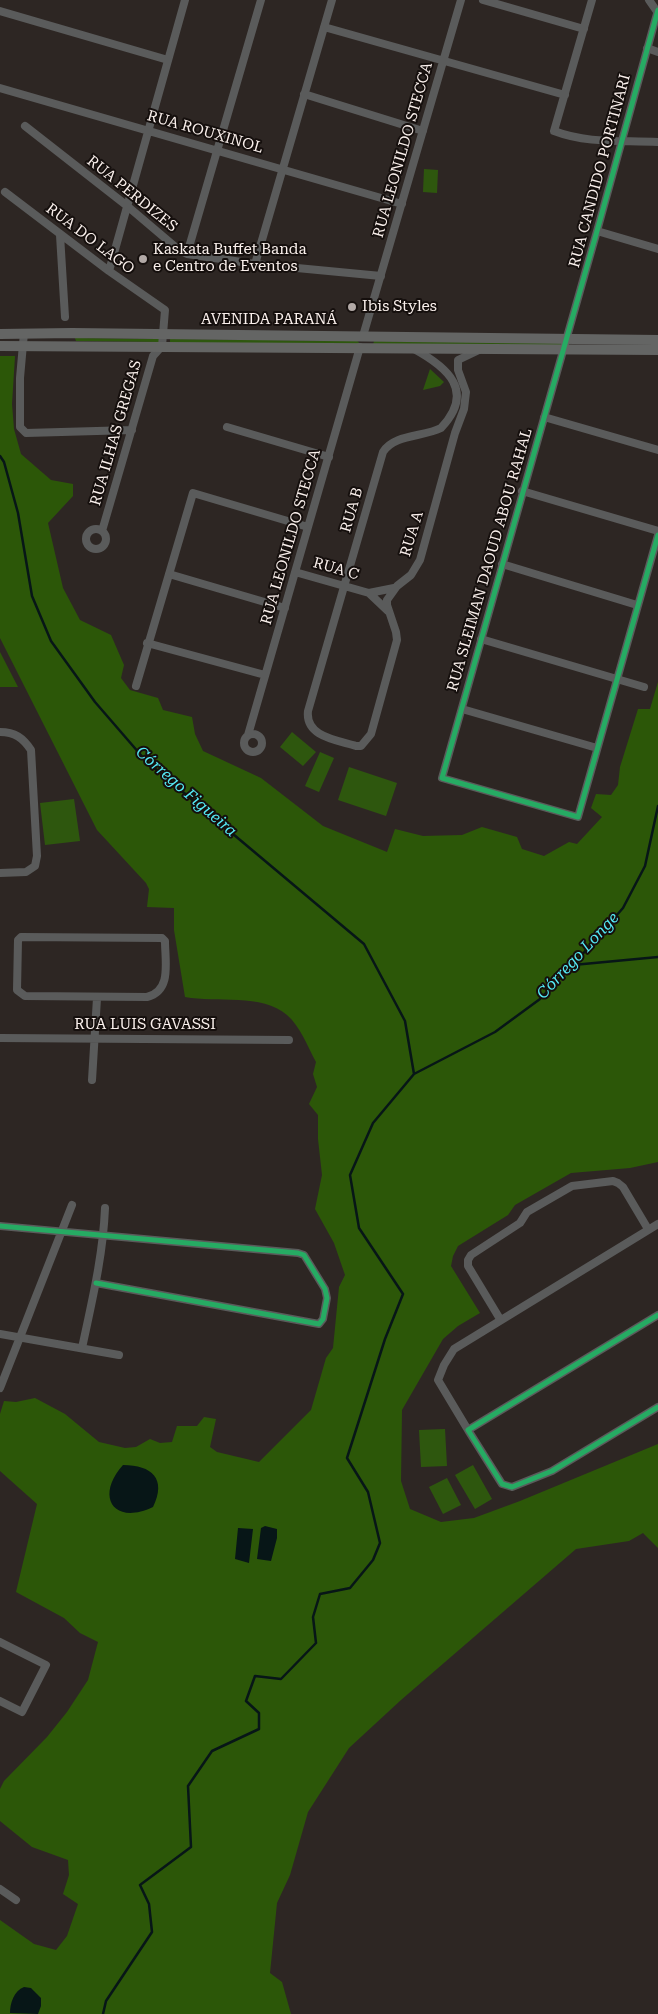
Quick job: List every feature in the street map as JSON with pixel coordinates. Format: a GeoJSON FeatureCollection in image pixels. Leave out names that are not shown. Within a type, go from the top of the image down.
{"type":"FeatureCollection","features":[{"type":"Feature","properties":{"kind":"main road","name":"AVENIDA PARANÁ"},"geometry":{"type":"LineString","coordinates":[[0,334],[658,340]]}},
{"type":"Feature","properties":{"kind":"main road"},"geometry":{"type":"LineString","coordinates":[[360,347],[363,336]]}},
{"type":"Feature","properties":{"kind":"main road","name":"AVENIDA PARANÁ"},"geometry":{"type":"LineString","coordinates":[[0,346],[658,350]]}},
{"type":"Feature","properties":{"kind":"street"},"geometry":{"type":"LineString","coordinates":[[108,271],[185,0]]}},
{"type":"Feature","properties":{"kind":"street"},"geometry":{"type":"LineString","coordinates":[[187,254],[261,0]]}},
{"type":"Feature","properties":{"kind":"street"},"geometry":{"type":"LineString","coordinates":[[255,264],[332,0]]}},
{"type":"Feature","properties":{"kind":"street","name":"RUA LEONILDO STECCA"},"geometry":{"type":"LineString","coordinates":[[363,336],[461,0]]}},
{"type":"Feature","properties":{"kind":"street"},"geometry":{"type":"LineString","coordinates":[[483,0],[584,29]]}},
{"type":"Feature","properties":{"kind":"street"},"geometry":{"type":"LineString","coordinates":[[592,0],[554,131],[588,141],[658,142]]}},
{"type":"Feature","properties":{"kind":"street"},"geometry":{"type":"LineString","coordinates":[[649,0],[658,12]]}},
{"type":"Feature","properties":{"kind":"street"},"geometry":{"type":"LineString","coordinates":[[0,11],[168,60]]}},
{"type":"Feature","properties":{"kind":"street","name":"RUA CANDIDO PORTINARI"},"geometry":{"type":"LineString","coordinates":[[564,350],[658,12]]}},
{"type":"Feature","properties":{"kind":"street"},"geometry":{"type":"LineString","coordinates":[[324,27],[565,95]]}},
{"type":"Feature","properties":{"kind":"street"},"geometry":{"type":"LineString","coordinates":[[647,48],[658,52]]}},
{"type":"Feature","properties":{"kind":"street","name":"RUA ROUXINOL"},"geometry":{"type":"LineString","coordinates":[[0,88],[283,168],[402,204]]}},
{"type":"Feature","properties":{"kind":"street"},"geometry":{"type":"LineString","coordinates":[[304,94],[423,131]]}},
{"type":"Feature","properties":{"kind":"street","name":"RUA PERDIZES"},"geometry":{"type":"LineString","coordinates":[[25,126],[126,205],[179,250],[187,254],[255,264],[381,276]]}},
{"type":"Feature","properties":{"kind":"street","name":"RUA DO LAGO"},"geometry":{"type":"LineString","coordinates":[[5,192],[108,271],[165,310],[164,335]]}},
{"type":"Feature","properties":{"kind":"street"},"geometry":{"type":"LineString","coordinates":[[597,231],[658,248]]}},
{"type":"Feature","properties":{"kind":"street"},"geometry":{"type":"LineString","coordinates":[[60,235],[65,317]]}},
{"type":"Feature","properties":{"kind":"street"},"geometry":{"type":"LineString","coordinates":[[24,333],[20,378],[20,427],[26,433],[132,430]]}},
{"type":"Feature","properties":{"kind":"street","name":"RUA ILHAS GREGAS"},"geometry":{"type":"LineString","coordinates":[[102,531],[153,356],[162,346],[164,335]]}},
{"type":"Feature","properties":{"kind":"street","name":"RUA LEONILDO STECCA"},"geometry":{"type":"LineString","coordinates":[[252,735],[252,722],[265,675],[360,347]]}},
{"type":"Feature","properties":{"kind":"street"},"geometry":{"type":"LineString","coordinates":[[412,348],[436,361],[448,375],[456,389],[457,400],[453,412],[446,423],[455,433]]}},
{"type":"Feature","properties":{"kind":"street"},"geometry":{"type":"LineString","coordinates":[[448,375],[458,370],[457,365],[462,357],[483,349]]}},
{"type":"Feature","properties":{"kind":"street","name":"RUA SLEIMAN DAOUD ABOU RAHAL"},"geometry":{"type":"LineString","coordinates":[[564,350],[442,778],[578,817],[597,748]]}},
{"type":"Feature","properties":{"kind":"street","name":"RUA A"},"geometry":{"type":"LineString","coordinates":[[389,612],[387,600],[397,586],[411,576],[420,560],[465,400],[465,387],[458,370]]}},
{"type":"Feature","properties":{"kind":"street"},"geometry":{"type":"LineString","coordinates":[[544,417],[658,450]]}},
{"type":"Feature","properties":{"kind":"street","name":"RUA B"},"geometry":{"type":"LineString","coordinates":[[389,612],[397,640],[369,739],[361,746],[356,746],[321,735],[310,725],[308,711],[383,452],[390,444],[437,430],[446,423]]}},
{"type":"Feature","properties":{"kind":"street"},"geometry":{"type":"LineString","coordinates":[[227,427],[329,457]]}},
{"type":"Feature","properties":{"kind":"street"},"geometry":{"type":"LineString","coordinates":[[522,492],[658,531]]}},
{"type":"Feature","properties":{"kind":"street"},"geometry":{"type":"LineString","coordinates":[[136,686],[147,643],[193,493],[308,527]]}},
{"type":"Feature","properties":{"kind":"street"},"geometry":{"type":"LineString","coordinates":[[462,708],[597,748],[658,535]]}},
{"type":"Feature","properties":{"kind":"street"},"geometry":{"type":"LineString","coordinates":[[502,564],[638,605]]}},
{"type":"Feature","properties":{"kind":"street","name":"RUA C"},"geometry":{"type":"LineString","coordinates":[[295,572],[369,593],[397,586]]}},
{"type":"Feature","properties":{"kind":"street"},"geometry":{"type":"LineString","coordinates":[[169,574],[285,608]]}},
{"type":"Feature","properties":{"kind":"street","name":"RUA C"},"geometry":{"type":"LineString","coordinates":[[369,593],[389,612]]}},
{"type":"Feature","properties":{"kind":"street"},"geometry":{"type":"LineString","coordinates":[[481,638],[644,688]]}},
{"type":"Feature","properties":{"kind":"street"},"geometry":{"type":"LineString","coordinates":[[147,643],[265,675]]}},
{"type":"Feature","properties":{"kind":"street"},"geometry":{"type":"LineString","coordinates":[[0,732],[8,732],[23,738],[31,750],[37,856],[34,866],[26,872],[0,873]]}},
{"type":"Feature","properties":{"kind":"street"},"geometry":{"type":"LineString","coordinates":[[21,936],[147,937],[162,938],[165,941],[166,978],[160,991],[147,997],[97,998],[21,994],[17,990],[18,940],[21,936]]}},
{"type":"Feature","properties":{"kind":"street"},"geometry":{"type":"LineString","coordinates":[[92,1080],[97,998]]}},
{"type":"Feature","properties":{"kind":"street","name":"RUA LUIS GAVASSI"},"geometry":{"type":"LineString","coordinates":[[0,1038],[289,1040]]}},
{"type":"Feature","properties":{"kind":"street"},"geometry":{"type":"LineString","coordinates":[[500,1319],[468,1266],[468,1260],[471,1255],[520,1224],[527,1212],[572,1186],[613,1181],[623,1186],[648,1229]]}},
{"type":"Feature","properties":{"kind":"street"},"geometry":{"type":"LineString","coordinates":[[0,1388],[72,1205]]}},
{"type":"Feature","properties":{"kind":"street"},"geometry":{"type":"LineString","coordinates":[[82,1348],[104,1236],[105,1208]]}},
{"type":"Feature","properties":{"kind":"street"},"geometry":{"type":"LineString","coordinates":[[658,1224],[500,1319],[454,1349],[444,1365],[438,1380],[502,1484],[512,1488],[552,1471],[658,1407]]}},
{"type":"Feature","properties":{"kind":"street"},"geometry":{"type":"LineString","coordinates":[[0,1226],[298,1253],[304,1255],[325,1290],[327,1298],[323,1319],[319,1324],[96,1283]]}},
{"type":"Feature","properties":{"kind":"street"},"geometry":{"type":"LineString","coordinates":[[468,1430],[658,1315]]}},
{"type":"Feature","properties":{"kind":"street"},"geometry":{"type":"LineString","coordinates":[[0,1334],[119,1355]]}},
{"type":"Feature","properties":{"kind":"street"},"geometry":{"type":"LineString","coordinates":[[0,1642],[46,1665],[22,1712],[0,1701]]}},
{"type":"Feature","properties":{"kind":"street"},"geometry":{"type":"LineString","coordinates":[[0,1890],[16,1900]]}},
{"type":"Feature","properties":{"kind":"green space"},"geometry":{"type":"Polygon","coordinates":[[[424,169],[438,170],[437,193],[423,192],[424,169]]]}},
{"type":"Feature","properties":{"kind":"green space"},"geometry":{"type":"Polygon","coordinates":[[[75,338],[160,339],[160,342],[76,341],[75,338]]]}},
{"type":"Feature","properties":{"kind":"green space"},"geometry":{"type":"Polygon","coordinates":[[[170,339],[359,342],[358,344],[172,343],[170,339]]]}},
{"type":"Feature","properties":{"kind":"green space"},"geometry":{"type":"Polygon","coordinates":[[[374,341],[561,342],[560,346],[373,345],[374,341]]]}},
{"type":"Feature","properties":{"kind":"green space"},"geometry":{"type":"Polygon","coordinates":[[[0,356],[15,356],[12,404],[14,429],[21,454],[51,480],[73,484],[73,496],[48,523],[63,588],[80,620],[111,635],[124,665],[121,678],[130,690],[158,698],[163,710],[192,717],[195,734],[203,751],[261,778],[323,826],[387,852],[395,829],[423,836],[462,835],[482,827],[517,837],[522,849],[544,856],[569,842],[577,844],[602,817],[591,808],[596,794],[611,795],[618,785],[620,767],[638,709],[650,709],[658,682],[658,1162],[630,1168],[571,1173],[515,1205],[508,1215],[458,1246],[451,1266],[480,1313],[458,1326],[443,1339],[402,1410],[401,1481],[410,1509],[441,1522],[474,1518],[658,1444],[658,1548],[643,1533],[629,1541],[576,1549],[401,1700],[349,1748],[308,1812],[290,1875],[277,1903],[270,1973],[282,1982],[291,2014],[0,2014],[0,1920],[34,1944],[56,1950],[67,1936],[78,1904],[63,1894],[69,1875],[68,1860],[32,1847],[0,1821],[0,1789],[4,1781],[47,1737],[67,1712],[88,1680],[98,1642],[80,1633],[64,1618],[16,1592],[37,1504],[0,1471],[0,1414],[4,1401],[16,1402],[35,1398],[65,1414],[99,1442],[125,1448],[136,1447],[150,1439],[160,1443],[172,1442],[177,1426],[197,1426],[204,1417],[216,1419],[210,1447],[217,1452],[259,1462],[311,1410],[326,1358],[333,1348],[339,1287],[345,1275],[334,1243],[315,1209],[322,1175],[318,1139],[318,1115],[309,1104],[317,1087],[313,1074],[316,1062],[303,1037],[292,1020],[277,1008],[252,1001],[185,997],[174,930],[174,908],[147,907],[149,889],[146,883],[97,830],[0,638],[0,356]]]}},
{"type":"Feature","properties":{"kind":"green space"},"geometry":{"type":"Polygon","coordinates":[[[430,369],[444,382],[440,386],[423,390],[430,369]]]}},
{"type":"Feature","properties":{"kind":"green space"},"geometry":{"type":"Polygon","coordinates":[[[0,652],[18,687],[0,687],[0,652]]]}},
{"type":"Feature","properties":{"kind":"green space"},"geometry":{"type":"Polygon","coordinates":[[[292,732],[316,752],[303,766],[280,747],[292,732]]]}},
{"type":"Feature","properties":{"kind":"green space"},"geometry":{"type":"Polygon","coordinates":[[[320,752],[334,758],[319,792],[305,786],[320,752]]]}},
{"type":"Feature","properties":{"kind":"green space"},"geometry":{"type":"Polygon","coordinates":[[[349,767],[397,783],[386,816],[338,800],[349,767]]]}},
{"type":"Feature","properties":{"kind":"green space"},"geometry":{"type":"Polygon","coordinates":[[[74,799],[80,841],[45,845],[40,803],[74,799]]]}},
{"type":"Feature","properties":{"kind":"green space"},"geometry":{"type":"Polygon","coordinates":[[[445,1429],[447,1466],[421,1467],[419,1430],[445,1429]]]}},
{"type":"Feature","properties":{"kind":"green space"},"geometry":{"type":"Polygon","coordinates":[[[473,1465],[492,1499],[475,1509],[455,1475],[473,1465]]]}},
{"type":"Feature","properties":{"kind":"green space"},"geometry":{"type":"Polygon","coordinates":[[[447,1478],[461,1505],[443,1514],[429,1487],[447,1478]]]}},
{"type":"Feature","properties":{"kind":"shaded area"},"geometry":{"type":"Polygon","coordinates":[[[123,1465],[142,1468],[154,1476],[158,1489],[153,1507],[139,1512],[128,1513],[112,1505],[110,1487],[123,1465]]]}},
{"type":"Feature","properties":{"kind":"shaded area"},"geometry":{"type":"Polygon","coordinates":[[[265,1526],[277,1529],[277,1538],[271,1561],[257,1559],[261,1528],[265,1526]]]}},
{"type":"Feature","properties":{"kind":"shaded area"},"geometry":{"type":"Polygon","coordinates":[[[238,1528],[253,1529],[249,1563],[235,1559],[238,1528]]]}},
{"type":"Feature","properties":{"kind":"shaded area"},"geometry":{"type":"Polygon","coordinates":[[[24,1987],[31,1988],[41,1998],[38,2014],[10,2013],[13,1998],[24,1987]]]}},
{"type":"Feature","properties":{"kind":"waterway","name":"Córrego Figueira"},"geometry":{"type":"LineString","coordinates":[[0,456],[4,462],[18,513],[32,596],[51,641],[95,702],[146,761],[364,944],[405,1021],[414,1074],[373,1123],[350,1175],[359,1228],[403,1294],[385,1339],[347,1458],[368,1492],[380,1543],[373,1560],[350,1588],[320,1594],[313,1617],[316,1643],[281,1679],[255,1676],[246,1701],[259,1713],[259,1729],[212,1751],[188,1786],[191,1847],[140,1885],[149,1904],[152,1932],[106,2001],[103,2014]]}},
{"type":"Feature","properties":{"kind":"waterway","name":"Córrego Longe"},"geometry":{"type":"LineString","coordinates":[[414,1074],[495,1032],[540,999],[573,965],[623,908],[645,866],[658,806]]}},
{"type":"Feature","properties":{"kind":"waterway"},"geometry":{"type":"LineString","coordinates":[[573,965],[658,957]]}},
{"type":"Feature","properties":{"kind":"cycle path"},"geometry":{"type":"LineString","coordinates":[[658,10],[442,778],[578,817],[658,535]]}},
{"type":"Feature","properties":{"kind":"cycle path"},"geometry":{"type":"LineString","coordinates":[[0,1226],[298,1253],[304,1255],[325,1289],[327,1298],[323,1319],[319,1324],[96,1283]]}},
{"type":"Feature","properties":{"kind":"cycle path"},"geometry":{"type":"LineString","coordinates":[[658,1315],[468,1430],[502,1484],[512,1487],[552,1471],[658,1407]]}},
{"type":"Feature","properties":{"kind":"place","name":"Kaskata Buffet Banda e Centro de Eventos"},"geometry":{"type":"Point","coordinates":[143,259]}},
{"type":"Feature","properties":{"kind":"place","name":"Ibis Styles"},"geometry":{"type":"Point","coordinates":[352,307]}}]}
